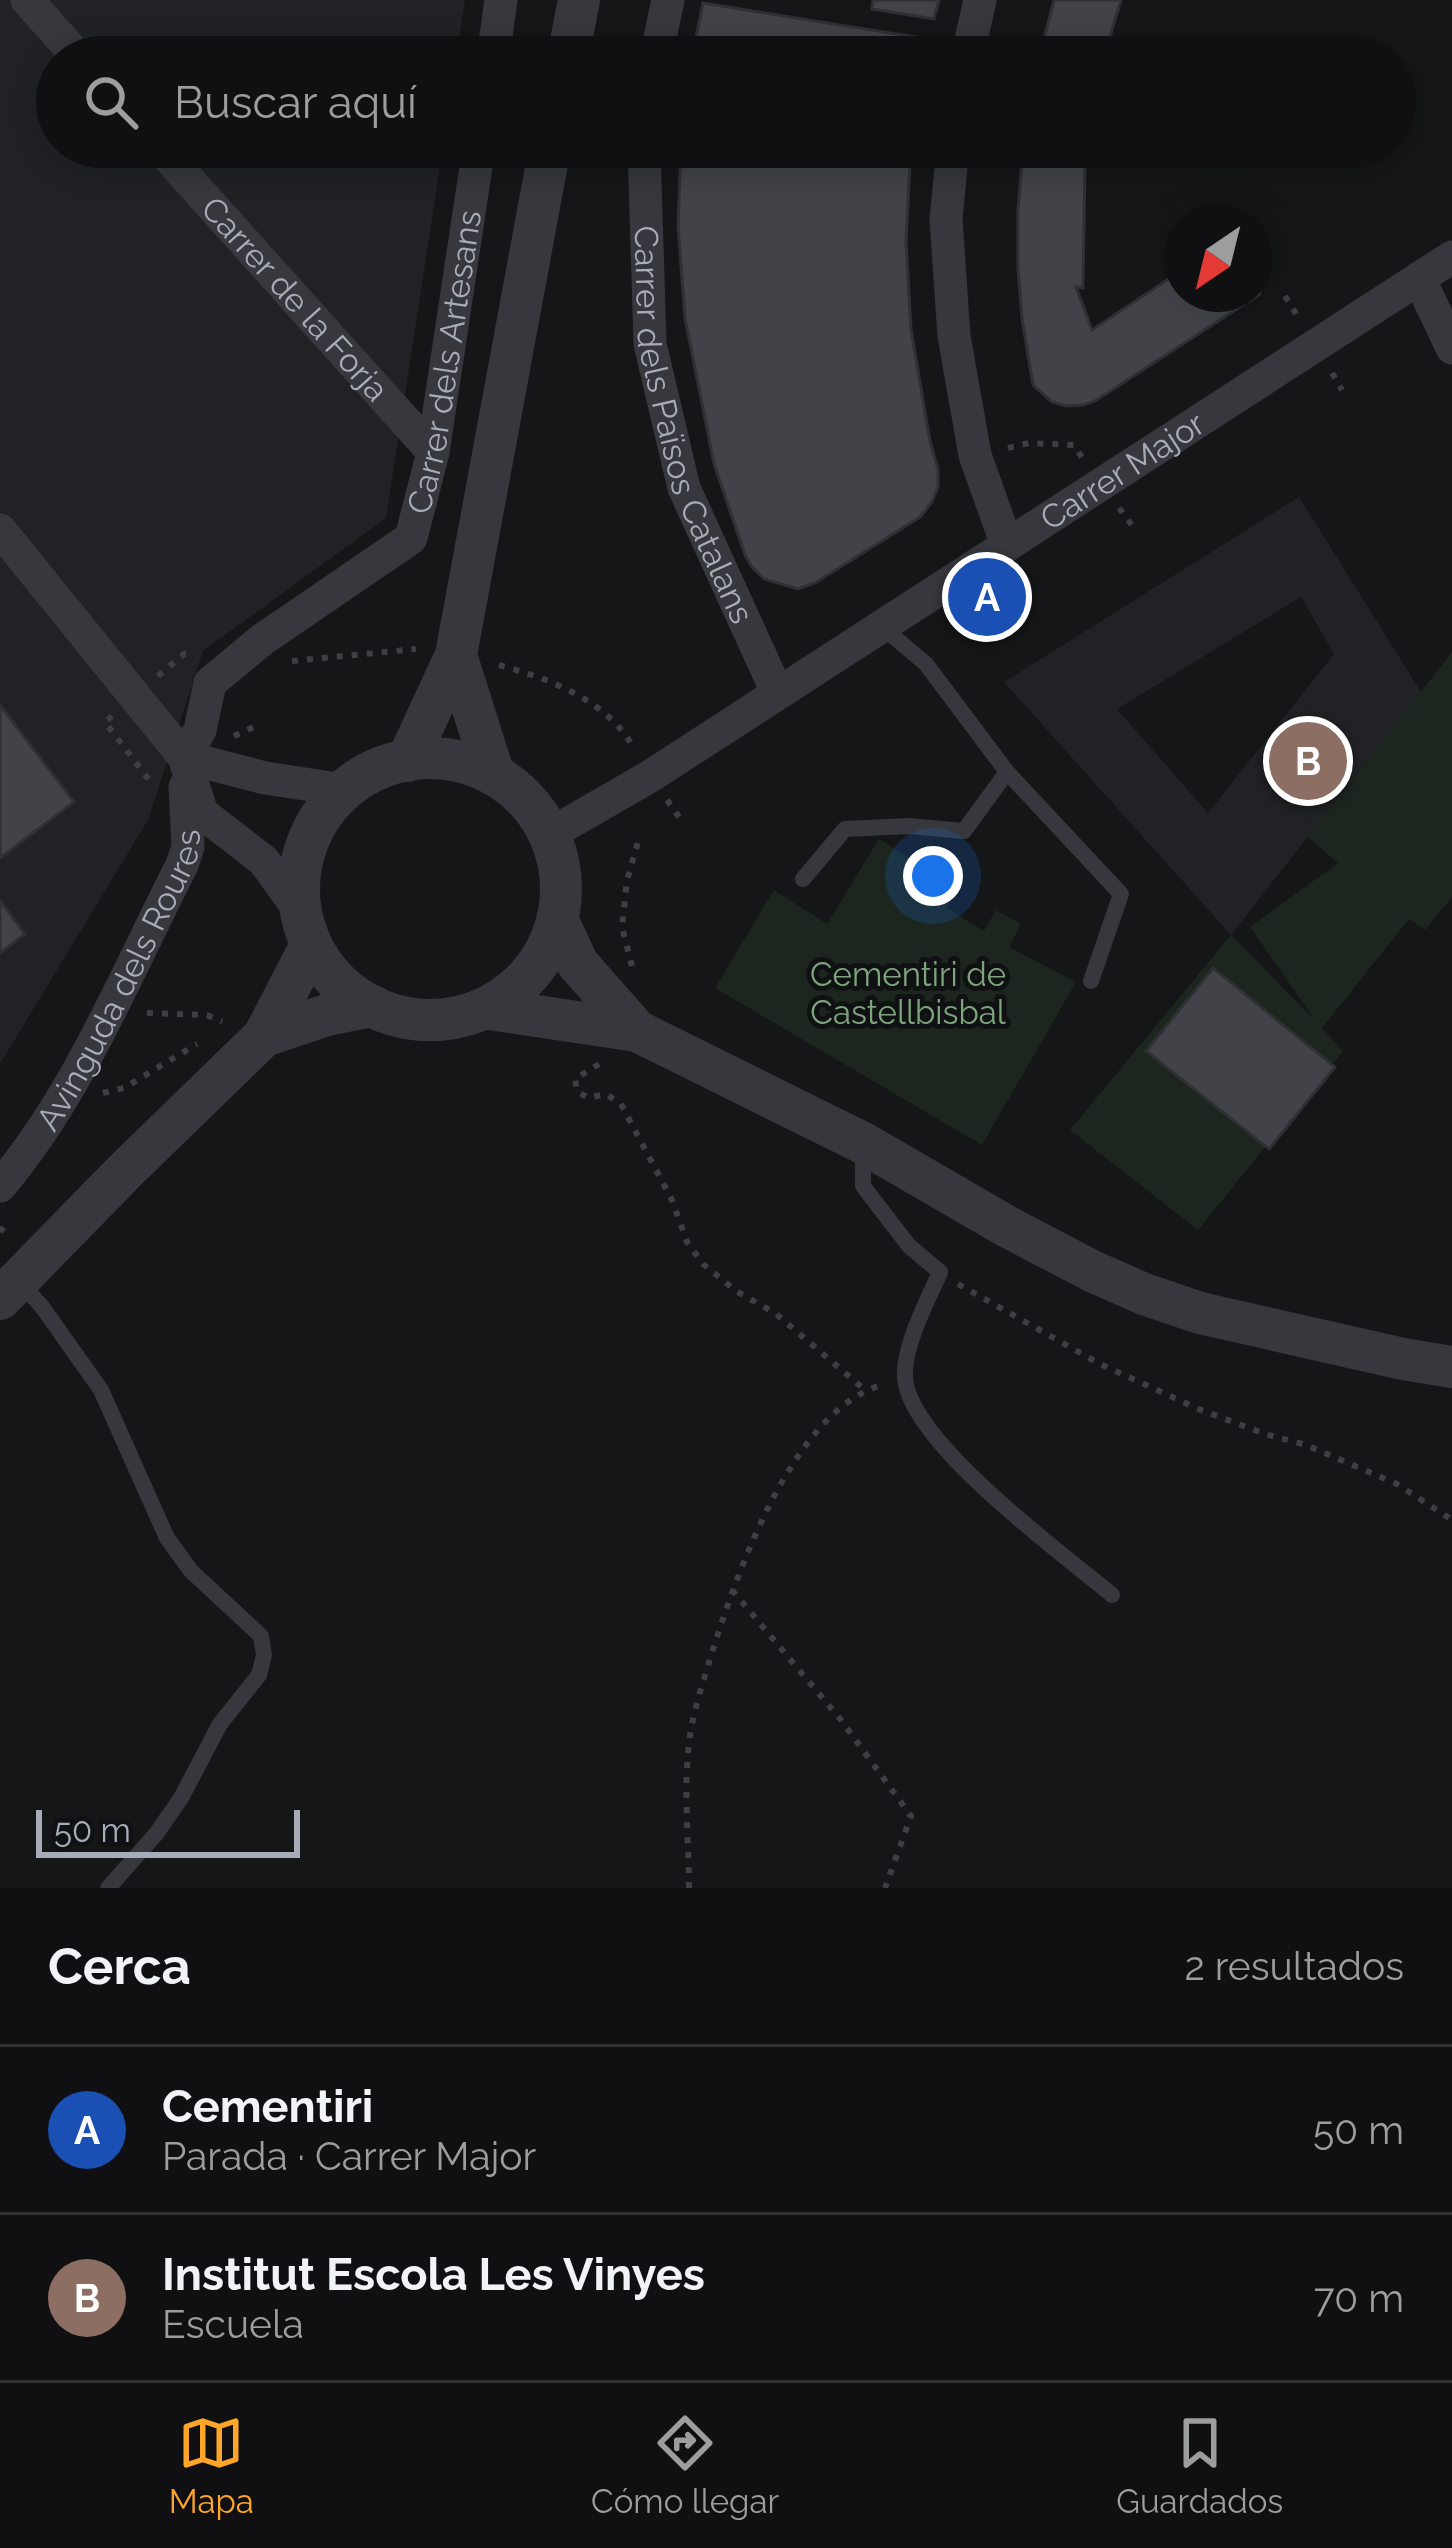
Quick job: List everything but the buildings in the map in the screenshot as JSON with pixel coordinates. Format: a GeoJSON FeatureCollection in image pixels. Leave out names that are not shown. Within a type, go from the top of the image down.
{"type":"FeatureCollection","features":[{"type":"Feature","properties":{"kind":"street"},"geometry":{"type":"LineString","coordinates":[[27,0],[59,36]]}},
{"type":"Feature","properties":{"kind":"street"},"geometry":{"type":"LineString","coordinates":[[496,36],[500,0]]}},
{"type":"Feature","properties":{"kind":"street"},"geometry":{"type":"LineString","coordinates":[[572,36],[579,0]]}},
{"type":"Feature","properties":{"kind":"street"},"geometry":{"type":"LineString","coordinates":[[660,36],[668,0]]}},
{"type":"Feature","properties":{"kind":"street"},"geometry":{"type":"LineString","coordinates":[[972,36],[980,0]]}},
{"type":"Feature","properties":{"kind":"street","name":"Carrer de la Forja"},"geometry":{"type":"LineString","coordinates":[[178,168],[433,452]]}},
{"type":"Feature","properties":{"kind":"street","name":"Carrer dels Artesans"},"geometry":{"type":"LineString","coordinates":[[184,757],[200,730],[210,682],[263,639],[411,538],[433,452],[476,168]]}},
{"type":"Feature","properties":{"kind":"street"},"geometry":{"type":"LineString","coordinates":[[407,761],[456,655],[546,168]]}},
{"type":"Feature","properties":{"kind":"street","name":"Carrer dels Països Catalans"},"geometry":{"type":"LineString","coordinates":[[645,168],[650,344],[684,488],[777,692]]}},
{"type":"Feature","properties":{"kind":"street"},"geometry":{"type":"LineString","coordinates":[[951,168],[946,219],[954,336],[975,455],[1007,545]]}},
{"type":"Feature","properties":{"kind":"street","name":"Carrer Major"},"geometry":{"type":"LineString","coordinates":[[550,834],[649,777],[1452,257]]}},
{"type":"Feature","properties":{"kind":"street"},"geometry":{"type":"LineString","coordinates":[[1419,278],[1452,348]]}},
{"type":"Feature","properties":{"kind":"street"},"geometry":{"type":"LineString","coordinates":[[0,530],[184,757],[202,813],[264,861],[336,981],[373,1006],[414,1019],[489,1009],[637,1031],[863,1143],[1007,1227],[1144,1294],[1200,1313],[1452,1367]]}},
{"type":"Feature","properties":{"kind":"street"},"geometry":{"type":"LineString","coordinates":[[456,655],[494,775]]}},
{"type":"Feature","properties":{"kind":"street"},"geometry":{"type":"LineString","coordinates":[[184,757],[265,778],[344,790]]}},
{"type":"Feature","properties":{"kind":"street","name":"Avinguda dels Roures"},"geometry":{"type":"LineString","coordinates":[[0,1186],[74,1077],[182,865],[188,847],[184,757]]}},
{"type":"Feature","properties":{"kind":"street"},"geometry":{"type":"LineString","coordinates":[[9,1290],[264,1036],[306,928],[299,874],[308,839],[327,806],[344,790],[389,764],[441,757],[494,775],[522,796],[550,834],[561,886],[557,919],[536,967],[489,1009]]}},
{"type":"Feature","properties":{"kind":"street"},"geometry":{"type":"LineString","coordinates":[[557,919],[578,964],[637,1031]]}},
{"type":"Feature","properties":{"kind":"street"},"geometry":{"type":"LineString","coordinates":[[264,1036],[373,1006]]}},
{"type":"Feature","properties":{"kind":"lane"},"geometry":{"type":"LineString","coordinates":[[881,626],[926,664],[1007,772],[1121,894],[1091,981]]}},
{"type":"Feature","properties":{"kind":"lane"},"geometry":{"type":"LineString","coordinates":[[803,879],[845,829],[909,826],[964,831],[1007,772]]}},
{"type":"Feature","properties":{"kind":"lane"},"geometry":{"type":"LineString","coordinates":[[863,1143],[863,1186],[909,1246],[940,1272],[914,1334],[904,1379],[916,1408],[972,1476],[1112,1595]]}},
{"type":"Feature","properties":{"kind":"lane"},"geometry":{"type":"LineString","coordinates":[[9,1290],[43,1308],[101,1390],[167,1538],[191,1571],[261,1636],[264,1655],[259,1675],[220,1724],[156,1834],[108,1888]]}},
{"type":"Feature","properties":{"kind":"path"},"geometry":{"type":"LineString","coordinates":[[634,971],[622,927],[627,880],[638,842]]}},
{"type":"Feature","properties":{"kind":"path"},"geometry":{"type":"LineString","coordinates":[[94,1095],[124,1088],[233,1026],[207,1015],[131,1014]]}},
{"type":"Feature","properties":{"kind":"path"},"geometry":{"type":"LineString","coordinates":[[637,1031],[623,1058],[597,1064],[575,1079],[577,1091],[588,1097],[606,1094],[621,1104],[672,1200],[687,1242],[703,1264],[736,1291],[775,1313],[866,1390]]}},
{"type":"Feature","properties":{"kind":"path"},"geometry":{"type":"LineString","coordinates":[[940,1272],[1100,1364],[1196,1408],[1306,1445],[1397,1484],[1452,1520]]}},
{"type":"Feature","properties":{"kind":"path"},"geometry":{"type":"LineString","coordinates":[[689,1888],[690,1731],[732,1590],[778,1490],[811,1438],[826,1420],[866,1390],[904,1379]]}},
{"type":"Feature","properties":{"kind":"path"},"geometry":{"type":"LineString","coordinates":[[732,1590],[841,1720],[910,1816],[885,1888]]}},
{"type":"Feature","properties":{"kind":"shaded area"},"geometry":{"type":"Polygon","coordinates":[[[0,0],[465,0],[459,36],[36,36],[36,168],[440,168],[386,518],[203,651],[148,820],[0,1064],[0,0]]]}},
{"type":"Feature","properties":{"kind":"shaded area"},"geometry":{"type":"Polygon","coordinates":[[[1299,497],[1421,692],[1231,935],[1004,682],[1299,497]],[[1301,597],[1117,709],[1208,813],[1334,654],[1301,597]]]}},
{"type":"Feature","properties":{"kind":"green space"},"geometry":{"type":"Polygon","coordinates":[[[1452,652],[1452,897],[1425,930],[1409,919],[1322,1028],[1343,1051],[1198,1230],[1070,1130],[1231,935],[1315,1020],[1250,927],[1338,863],[1307,837],[1452,652]]]}},
{"type":"Feature","properties":{"kind":"green space","name":"Cementiri de Castellbisbal"},"geometry":{"type":"Polygon","coordinates":[[[879,839],[956,888],[947,908],[984,931],[996,910],[1021,924],[1009,947],[1076,982],[982,1145],[715,988],[774,890],[827,924],[879,839]]]}},
{"type":"Feature","properties":{"kind":"place","name":"Cementiri"},"geometry":{"type":"Point","coordinates":[987,597]}},
{"type":"Feature","properties":{"kind":"place","name":"Institut Escola Les Vinyes"},"geometry":{"type":"Point","coordinates":[1308,761]}}]}
